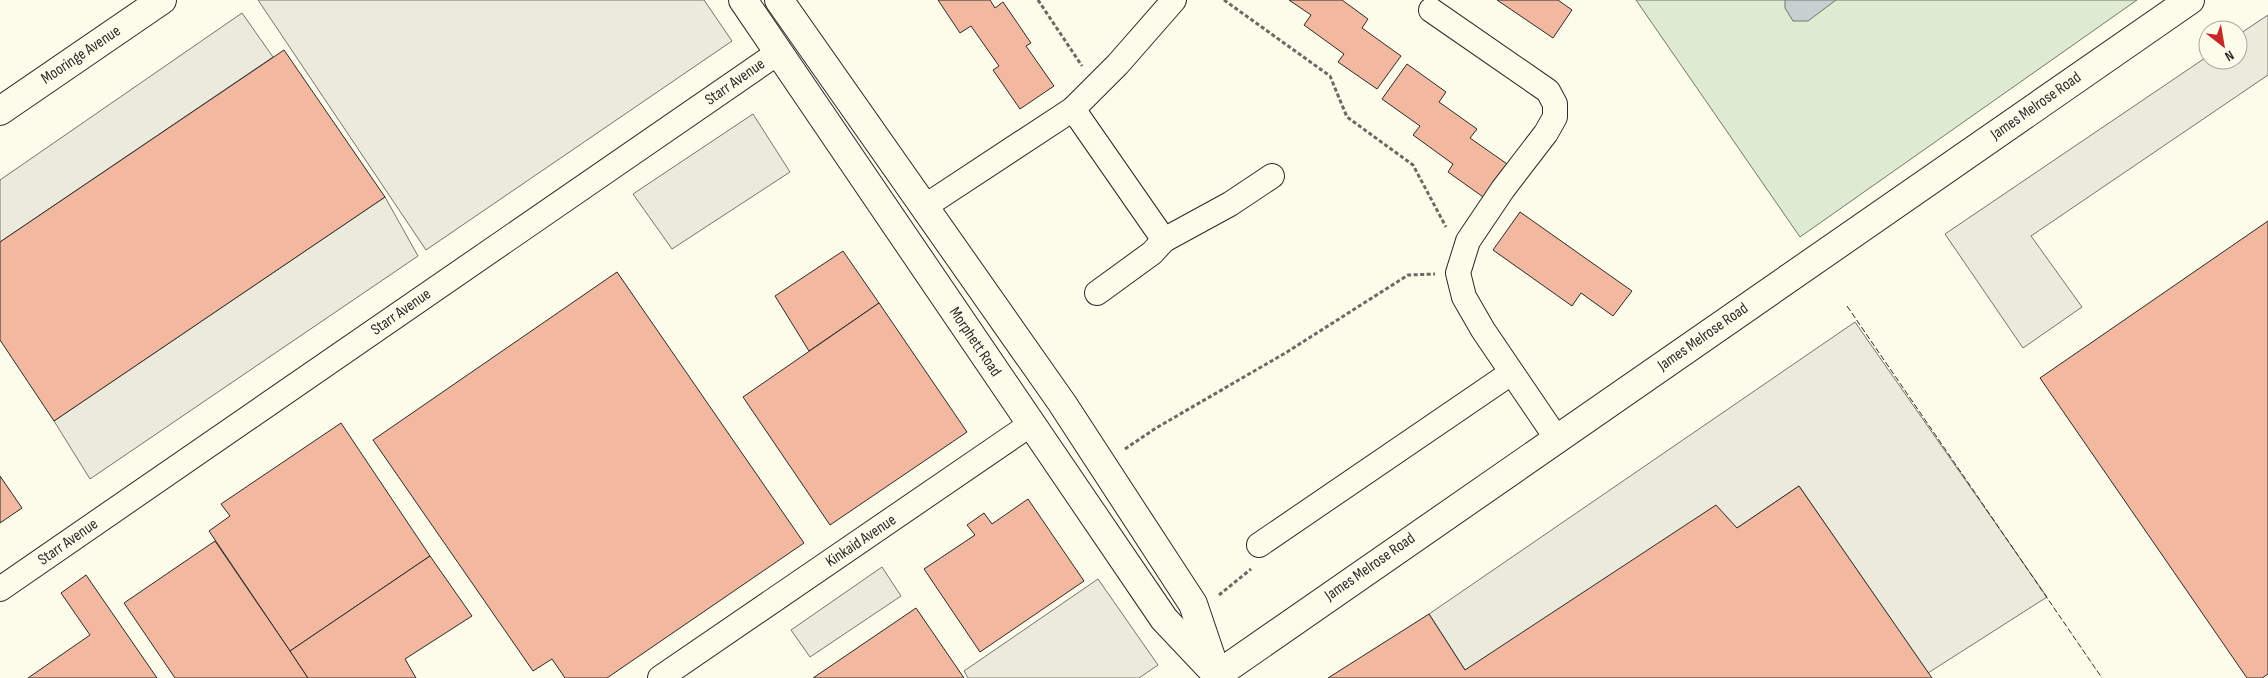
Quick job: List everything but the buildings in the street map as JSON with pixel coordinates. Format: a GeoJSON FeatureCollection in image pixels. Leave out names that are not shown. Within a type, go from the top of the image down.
{"type":"FeatureCollection","features":[{"type":"Feature","properties":{"kind":"street","name":"Mooringe Avenue"},"geometry":{"type":"LineString","coordinates":[[0,111],[162,0]]}},
{"type":"Feature","properties":{"kind":"street","name":"Morphett Road"},"geometry":{"type":"LineString","coordinates":[[743,0],[1164,619],[1218,676]]}},
{"type":"Feature","properties":{"kind":"street"},"geometry":{"type":"LineString","coordinates":[[778,0],[1062,403],[1193,604],[1218,676]]}},
{"type":"Feature","properties":{"kind":"street"},"geometry":{"type":"LineString","coordinates":[[924,207],[1073,109],[1118,64],[1174,0]]}},
{"type":"Feature","properties":{"kind":"street","name":"James Melrose Road"},"geometry":{"type":"LineString","coordinates":[[1218,676],[2190,0]]}},
{"type":"Feature","properties":{"kind":"street"},"geometry":{"type":"LineString","coordinates":[[1431,10],[1548,91],[1555,104],[1555,117],[1546,133],[1503,189],[1468,243],[1458,273],[1464,296],[1510,373],[1557,439]]}},
{"type":"Feature","properties":{"kind":"street","name":"Starr Avenue"},"geometry":{"type":"LineString","coordinates":[[0,589],[803,35]]}},
{"type":"Feature","properties":{"kind":"street"},"geometry":{"type":"LineString","coordinates":[[1073,109],[1164,240]]}},
{"type":"Feature","properties":{"kind":"street"},"geometry":{"type":"LineString","coordinates":[[1097,293],[1152,253],[1164,240],[1230,204],[1272,176]]}},
{"type":"Feature","properties":{"kind":"street"},"geometry":{"type":"LineString","coordinates":[[1259,545],[1510,373]]}},
{"type":"Feature","properties":{"kind":"street","name":"Kinkaid Avenue"},"geometry":{"type":"LineString","coordinates":[[660,678],[1062,403]]}},
{"type":"Feature","properties":{"kind":"path"},"geometry":{"type":"LineString","coordinates":[[1038,0],[1096,86]]}},
{"type":"Feature","properties":{"kind":"path"},"geometry":{"type":"LineString","coordinates":[[1224,0],[1330,76],[1347,117],[1413,165],[1448,232],[1468,243]]}},
{"type":"Feature","properties":{"kind":"path"},"geometry":{"type":"LineString","coordinates":[[1124,450],[1156,428],[1287,352],[1408,276],[1458,273]]}},
{"type":"Feature","properties":{"kind":"path"},"geometry":{"type":"LineString","coordinates":[[1215,598],[1260,563],[1259,545]]}},
{"type":"Feature","properties":{"kind":"green space"},"geometry":{"type":"Polygon","coordinates":[[[1636,0],[2137,0],[1800,237],[1636,0]]]}},
{"type":"Feature","properties":{"kind":"shaded area"},"geometry":{"type":"Polygon","coordinates":[[[258,0],[704,0],[732,41],[426,250],[258,0]]]}},
{"type":"Feature","properties":{"kind":"shaded area"},"geometry":{"type":"Polygon","coordinates":[[[1785,0],[1836,0],[1808,21],[1793,21],[1785,8],[1785,0]]]}},
{"type":"Feature","properties":{"kind":"shaded area"},"geometry":{"type":"Polygon","coordinates":[[[242,13],[273,57],[0,242],[0,180],[242,13]]]}},
{"type":"Feature","properties":{"kind":"shaded area"},"geometry":{"type":"Polygon","coordinates":[[[2268,15],[2268,75],[2031,236],[2082,307],[2023,348],[1945,234],[2198,63],[2198,70],[2248,70],[2248,28],[2268,15]]]}},
{"type":"Feature","properties":{"kind":"shaded area"},"geometry":{"type":"Polygon","coordinates":[[[753,114],[790,172],[672,249],[633,194],[753,114]]]}},
{"type":"Feature","properties":{"kind":"shaded area"},"geometry":{"type":"Polygon","coordinates":[[[385,197],[418,256],[90,479],[54,421],[385,197]]]}},
{"type":"Feature","properties":{"kind":"shaded area"},"geometry":{"type":"Polygon","coordinates":[[[1855,322],[2047,597],[1928,673],[1799,486],[1737,528],[1465,670],[1429,614],[1855,322]]]}},
{"type":"Feature","properties":{"kind":"shaded area"},"geometry":{"type":"Polygon","coordinates":[[[882,567],[901,596],[810,657],[791,630],[882,567]]]}},
{"type":"Feature","properties":{"kind":"shaded area"},"geometry":{"type":"Polygon","coordinates":[[[1098,579],[1158,665],[1139,678],[968,678],[964,671],[1098,579]]]}},
{"type":"Feature","properties":{"kind":"fence"},"geometry":{"type":"LineString","coordinates":[[1847,306],[2102,678]]}}]}
